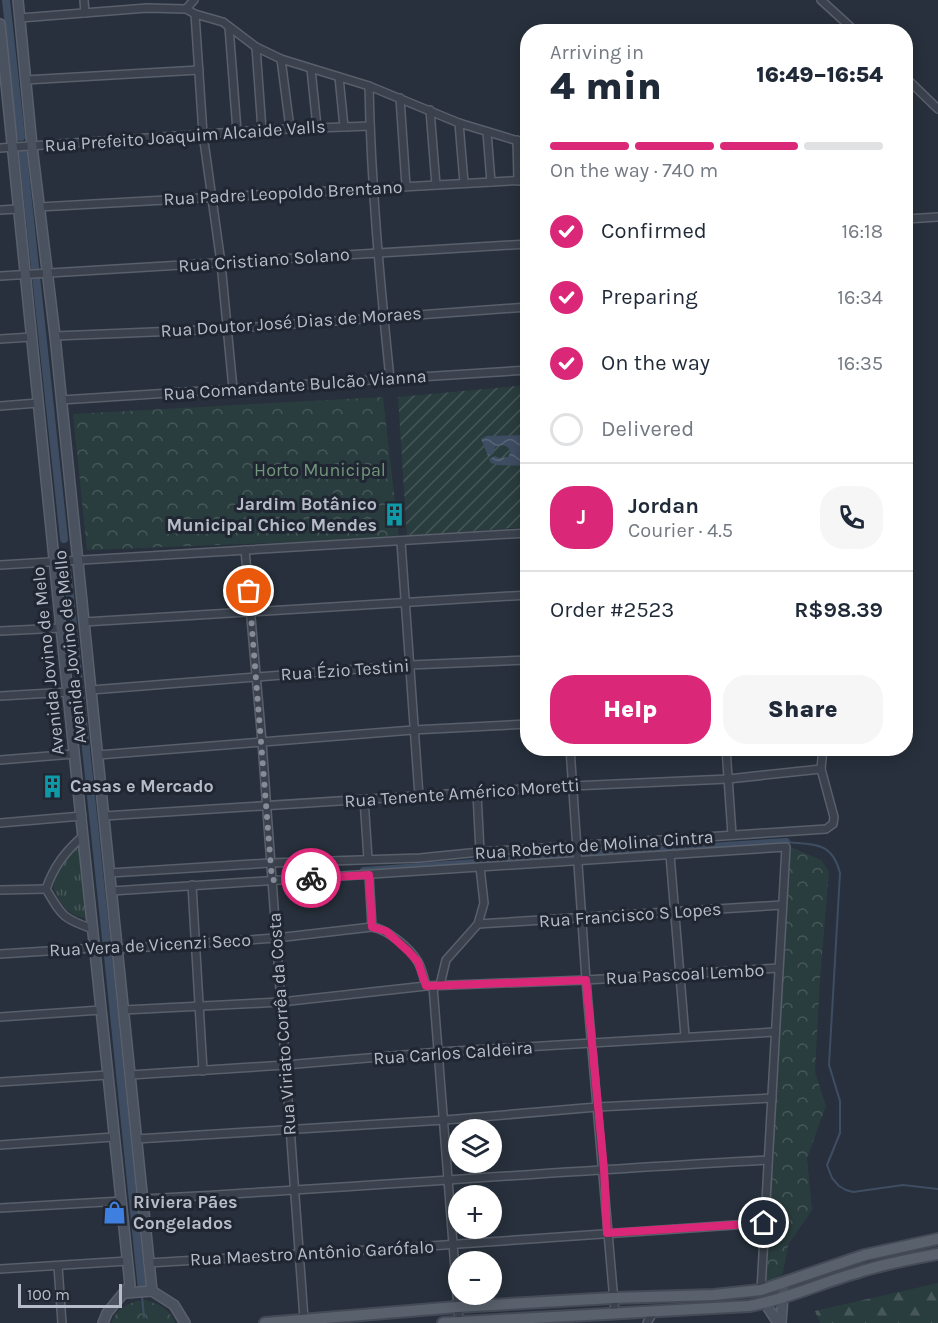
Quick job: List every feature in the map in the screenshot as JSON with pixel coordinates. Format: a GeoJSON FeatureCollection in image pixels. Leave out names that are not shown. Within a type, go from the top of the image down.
{"type":"FeatureCollection","features":[{"type":"Feature","properties":{"kind":"main road","name":"Avenida Jovino de Mello"},"geometry":{"type":"LineString","coordinates":[[18,0],[45,274],[55,336],[118,949],[150,1291]]}},
{"type":"Feature","properties":{"kind":"main road","name":"Avenida Jovino de Melo"},"geometry":{"type":"LineString","coordinates":[[0,24],[3,81],[27,275],[54,561],[130,1292]]}},
{"type":"Feature","properties":{"kind":"main road"},"geometry":{"type":"LineString","coordinates":[[265,1323],[457,1307],[714,1295],[761,1290],[865,1255],[938,1239]]}},
{"type":"Feature","properties":{"kind":"main road"},"geometry":{"type":"LineString","coordinates":[[443,1323],[576,1319],[615,1313],[748,1306],[765,1303],[855,1273],[907,1259],[938,1254]]}},
{"type":"Feature","properties":{"kind":"main road"},"geometry":{"type":"LineString","coordinates":[[779,1323],[784,1283]]}},
{"type":"Feature","properties":{"kind":"main road"},"geometry":{"type":"LineString","coordinates":[[103,1323],[107,1313],[130,1292],[150,1291],[174,1305],[185,1323]]}},
{"type":"Feature","properties":{"kind":"main road"},"geometry":{"type":"LineString","coordinates":[[765,1303],[779,1323]]}},
{"type":"Feature","properties":{"kind":"street"},"geometry":{"type":"LineString","coordinates":[[84,0],[85,13]]}},
{"type":"Feature","properties":{"kind":"street"},"geometry":{"type":"LineString","coordinates":[[186,9],[194,0]]}},
{"type":"Feature","properties":{"kind":"street"},"geometry":{"type":"LineString","coordinates":[[821,0],[847,24]]}},
{"type":"Feature","properties":{"kind":"street"},"geometry":{"type":"LineString","coordinates":[[20,18],[85,13],[147,4],[186,9],[230,27],[256,47],[281,59],[369,86],[459,123],[520,142]]}},
{"type":"Feature","properties":{"kind":"street"},"geometry":{"type":"LineString","coordinates":[[195,14],[203,134],[221,263],[233,389]]}},
{"type":"Feature","properties":{"kind":"street"},"geometry":{"type":"LineString","coordinates":[[230,27],[237,131]]}},
{"type":"Feature","properties":{"kind":"street"},"geometry":{"type":"LineString","coordinates":[[256,47],[262,130]]}},
{"type":"Feature","properties":{"kind":"street"},"geometry":{"type":"LineString","coordinates":[[281,59],[290,128]]}},
{"type":"Feature","properties":{"kind":"street"},"geometry":{"type":"LineString","coordinates":[[311,69],[317,127]]}},
{"type":"Feature","properties":{"kind":"street"},"geometry":{"type":"LineString","coordinates":[[25,80],[199,70]]}},
{"type":"Feature","properties":{"kind":"street"},"geometry":{"type":"LineString","coordinates":[[339,77],[344,127]]}},
{"type":"Feature","properties":{"kind":"street"},"geometry":{"type":"LineString","coordinates":[[913,85],[938,109]]}},
{"type":"Feature","properties":{"kind":"street"},"geometry":{"type":"LineString","coordinates":[[369,86],[378,253],[390,379]]}},
{"type":"Feature","properties":{"kind":"street"},"geometry":{"type":"LineString","coordinates":[[400,98],[406,186]]}},
{"type":"Feature","properties":{"kind":"street"},"geometry":{"type":"LineString","coordinates":[[430,110],[436,185]]}},
{"type":"Feature","properties":{"kind":"street"},"geometry":{"type":"LineString","coordinates":[[459,123],[464,183]]}},
{"type":"Feature","properties":{"kind":"street","name":"Rua Prefeito Joaquim Alcaide Valls"},"geometry":{"type":"LineString","coordinates":[[0,148],[237,131],[370,126]]}},
{"type":"Feature","properties":{"kind":"street"},"geometry":{"type":"LineString","coordinates":[[487,132],[491,182]]}},
{"type":"Feature","properties":{"kind":"street"},"geometry":{"type":"LineString","coordinates":[[517,141],[518,181]]}},
{"type":"Feature","properties":{"kind":"street","name":"Rua Padre Leopoldo Brentano"},"geometry":{"type":"LineString","coordinates":[[39,207],[518,181]]}},
{"type":"Feature","properties":{"kind":"street"},"geometry":{"type":"LineString","coordinates":[[0,210],[18,209]]}},
{"type":"Feature","properties":{"kind":"street"},"geometry":{"type":"LineString","coordinates":[[913,219],[938,217]]}},
{"type":"Feature","properties":{"kind":"street","name":"Rua Cristiano Solano"},"geometry":{"type":"LineString","coordinates":[[0,276],[520,244]]}},
{"type":"Feature","properties":{"kind":"street","name":"Rua Doutor José Dias de Moraes"},"geometry":{"type":"LineString","coordinates":[[55,336],[226,328],[520,308]]}},
{"type":"Feature","properties":{"kind":"street"},"geometry":{"type":"LineString","coordinates":[[0,339],[32,337]]}},
{"type":"Feature","properties":{"kind":"street","name":"Rua Comandante Bulcão Vianna"},"geometry":{"type":"LineString","coordinates":[[61,400],[520,371]]}},
{"type":"Feature","properties":{"kind":"street"},"geometry":{"type":"LineString","coordinates":[[0,406],[38,403]]}},
{"type":"Feature","properties":{"kind":"street"},"geometry":{"type":"LineString","coordinates":[[0,566],[520,534]]}},
{"type":"Feature","properties":{"kind":"street"},"geometry":{"type":"LineString","coordinates":[[401,542],[419,796]]}},
{"type":"Feature","properties":{"kind":"street","name":"Rua Viriato Corrêa da Costa"},"geometry":{"type":"LineString","coordinates":[[245,550],[262,742],[304,1319]]}},
{"type":"Feature","properties":{"kind":"street"},"geometry":{"type":"LineString","coordinates":[[84,622],[520,595]]}},
{"type":"Feature","properties":{"kind":"street"},"geometry":{"type":"LineString","coordinates":[[0,632],[61,628]]}},
{"type":"Feature","properties":{"kind":"street","name":"Rua Ézio Testini"},"geometry":{"type":"LineString","coordinates":[[91,690],[410,665],[520,660]]}},
{"type":"Feature","properties":{"kind":"street"},"geometry":{"type":"LineString","coordinates":[[0,696],[69,692]]}},
{"type":"Feature","properties":{"kind":"street"},"geometry":{"type":"LineString","coordinates":[[98,755],[413,730],[520,724]]}},
{"type":"Feature","properties":{"kind":"street"},"geometry":{"type":"LineString","coordinates":[[0,760],[74,754]]}},
{"type":"Feature","properties":{"kind":"street"},"geometry":{"type":"LineString","coordinates":[[570,756],[586,980],[615,1313]]}},
{"type":"Feature","properties":{"kind":"street"},"geometry":{"type":"LineString","coordinates":[[727,756],[732,835]]}},
{"type":"Feature","properties":{"kind":"street"},"geometry":{"type":"LineString","coordinates":[[821,770],[822,756]]}},
{"type":"Feature","properties":{"kind":"street","name":"Rua Tenente Américo Moretti"},"geometry":{"type":"LineString","coordinates":[[104,816],[572,786],[728,779],[821,770]]}},
{"type":"Feature","properties":{"kind":"street","name":"Rua Roberto de Molina Cintra"},"geometry":{"type":"LineString","coordinates":[[112,891],[480,867],[732,835],[820,830],[830,827],[834,817],[821,770]]}},
{"type":"Feature","properties":{"kind":"street"},"geometry":{"type":"LineString","coordinates":[[477,793],[480,852]]}},
{"type":"Feature","properties":{"kind":"street"},"geometry":{"type":"LineString","coordinates":[[364,799],[368,859]]}},
{"type":"Feature","properties":{"kind":"street"},"geometry":{"type":"LineString","coordinates":[[0,823],[82,816]]}},
{"type":"Feature","properties":{"kind":"street"},"geometry":{"type":"LineString","coordinates":[[83,836],[60,859],[52,871],[46,889],[59,911],[69,921],[93,929]]}},
{"type":"Feature","properties":{"kind":"street","name":"Rua Roberto de Molina Cintra"},"geometry":{"type":"LineString","coordinates":[[110,873],[270,863],[420,858],[480,852],[670,855],[786,847],[782,906]]}},
{"type":"Feature","properties":{"kind":"street"},"geometry":{"type":"LineString","coordinates":[[670,855],[685,1036]]}},
{"type":"Feature","properties":{"kind":"street"},"geometry":{"type":"LineString","coordinates":[[433,986],[446,960],[478,924],[483,903],[480,867]]}},
{"type":"Feature","properties":{"kind":"street"},"geometry":{"type":"LineString","coordinates":[[369,875],[372,927],[381,928],[390,934],[418,962],[433,986],[459,1322]]}},
{"type":"Feature","properties":{"kind":"street"},"geometry":{"type":"LineString","coordinates":[[192,885],[203,1071]]}},
{"type":"Feature","properties":{"kind":"street"},"geometry":{"type":"LineString","coordinates":[[0,890],[46,889]]}},
{"type":"Feature","properties":{"kind":"street"},"geometry":{"type":"LineString","coordinates":[[761,1290],[782,906]]}},
{"type":"Feature","properties":{"kind":"street","name":"Rua Francisco S Lopes"},"geometry":{"type":"LineString","coordinates":[[478,924],[782,906]]}},
{"type":"Feature","properties":{"kind":"street","name":"Rua Vera de Vicenzi Seco"},"geometry":{"type":"LineString","coordinates":[[0,954],[94,948],[118,949],[276,938],[372,927]]}},
{"type":"Feature","properties":{"kind":"street","name":"Rua Pascoal Lembo"},"geometry":{"type":"LineString","coordinates":[[124,1010],[281,1002],[433,986],[586,980],[779,968]]}},
{"type":"Feature","properties":{"kind":"street"},"geometry":{"type":"LineString","coordinates":[[0,1017],[101,1010]]}},
{"type":"Feature","properties":{"kind":"street","name":"Rua Carlos Caldeira"},"geometry":{"type":"LineString","coordinates":[[130,1075],[439,1052],[775,1032]]}},
{"type":"Feature","properties":{"kind":"street"},"geometry":{"type":"LineString","coordinates":[[0,1082],[108,1076]]}},
{"type":"Feature","properties":{"kind":"street"},"geometry":{"type":"LineString","coordinates":[[136,1139],[445,1120],[597,1107],[772,1098]]}},
{"type":"Feature","properties":{"kind":"street"},"geometry":{"type":"LineString","coordinates":[[0,1145],[114,1137]]}},
{"type":"Feature","properties":{"kind":"street"},"geometry":{"type":"LineString","coordinates":[[142,1199],[768,1160]]}},
{"type":"Feature","properties":{"kind":"street"},"geometry":{"type":"LineString","coordinates":[[0,1208],[122,1201]]}},
{"type":"Feature","properties":{"kind":"street","name":"Rua Maestro Antônio Garófalo"},"geometry":{"type":"LineString","coordinates":[[148,1263],[453,1245],[764,1223]]}},
{"type":"Feature","properties":{"kind":"street"},"geometry":{"type":"LineString","coordinates":[[0,1269],[128,1261]]}},
{"type":"Feature","properties":{"kind":"street"},"geometry":{"type":"LineString","coordinates":[[58,1266],[62,1323]]}},
{"type":"Feature","properties":{"kind":"street"},"geometry":{"type":"LineString","coordinates":[[647,1323],[654,1311]]}},
{"type":"Feature","properties":{"kind":"green space"},"geometry":{"type":"Polygon","coordinates":[[[520,386],[520,528],[407,536],[398,397],[520,386]]]}},
{"type":"Feature","properties":{"kind":"green space","name":"Horto Municipal"},"geometry":{"type":"Polygon","coordinates":[[[383,397],[399,538],[87,550],[73,414],[383,397]]]}},
{"type":"Feature","properties":{"kind":"green space"},"geometry":{"type":"Polygon","coordinates":[[[80,842],[87,919],[74,915],[66,909],[53,888],[57,872],[80,842]]]}},
{"type":"Feature","properties":{"kind":"green space"},"geometry":{"type":"Polygon","coordinates":[[[786,845],[821,860],[829,872],[815,1072],[826,1106],[807,1158],[812,1210],[788,1245],[783,1273],[761,1290],[786,845]]]}},
{"type":"Feature","properties":{"kind":"green space"},"geometry":{"type":"Polygon","coordinates":[[[938,1283],[938,1323],[820,1323],[815,1311],[938,1283]]]}},
{"type":"Feature","properties":{"kind":"green space"},"geometry":{"type":"Polygon","coordinates":[[[144,1300],[163,1307],[175,1323],[111,1323],[116,1313],[124,1307],[144,1300]]]}},
{"type":"Feature","properties":{"kind":"water"},"geometry":{"type":"Polygon","coordinates":[[[520,435],[520,466],[491,463],[489,459],[495,456],[508,457],[510,453],[508,447],[500,445],[495,447],[494,453],[488,456],[481,439],[487,436],[520,435]]]}},
{"type":"Feature","properties":{"kind":"waterway"},"geometry":{"type":"LineString","coordinates":[[6,0],[21,137]]}},
{"type":"Feature","properties":{"kind":"waterway"},"geometry":{"type":"LineString","coordinates":[[23,154],[64,539]]}},
{"type":"Feature","properties":{"kind":"waterway"},"geometry":{"type":"LineString","coordinates":[[67,568],[106,939]]}},
{"type":"Feature","properties":{"kind":"waterway"},"geometry":{"type":"LineString","coordinates":[[786,842],[813,845],[827,850],[837,863],[840,873],[829,1065],[840,1101],[840,1133],[827,1165],[832,1178],[839,1186],[853,1192],[903,1185],[938,1189]]}},
{"type":"Feature","properties":{"kind":"waterway"},"geometry":{"type":"LineString","coordinates":[[583,855],[786,842]]}},
{"type":"Feature","properties":{"kind":"waterway"},"geometry":{"type":"LineString","coordinates":[[364,871],[571,856]]}},
{"type":"Feature","properties":{"kind":"waterway"},"geometry":{"type":"LineString","coordinates":[[108,956],[142,1290]]}},
{"type":"Feature","properties":{"kind":"waterway"},"geometry":{"type":"LineString","coordinates":[[142,1296],[144,1317]]}},
{"type":"Feature","properties":{"kind":"way so far"},"geometry":{"type":"LineString","coordinates":[[249,591],[272,880],[311,878]]}},
{"type":"Feature","properties":{"kind":"place","name":"Jardim Botânico Municipal Chico Mendes"},"geometry":{"type":"Point","coordinates":[395,514]}},
{"type":"Feature","properties":{"kind":"place","name":"Casas e Mercado"},"geometry":{"type":"Point","coordinates":[52,786]}},
{"type":"Feature","properties":{"kind":"place","name":"Riviera Pães Congelados"},"geometry":{"type":"Point","coordinates":[115,1212]}},
{"type":"Feature","properties":{"kind":"route"},"geometry":{"type":"LineString","coordinates":[[311,878],[369,875],[372,927],[386,931],[409,952],[418,962],[426,986],[586,980],[604,1169],[607,1233],[764,1223]]}}]}
